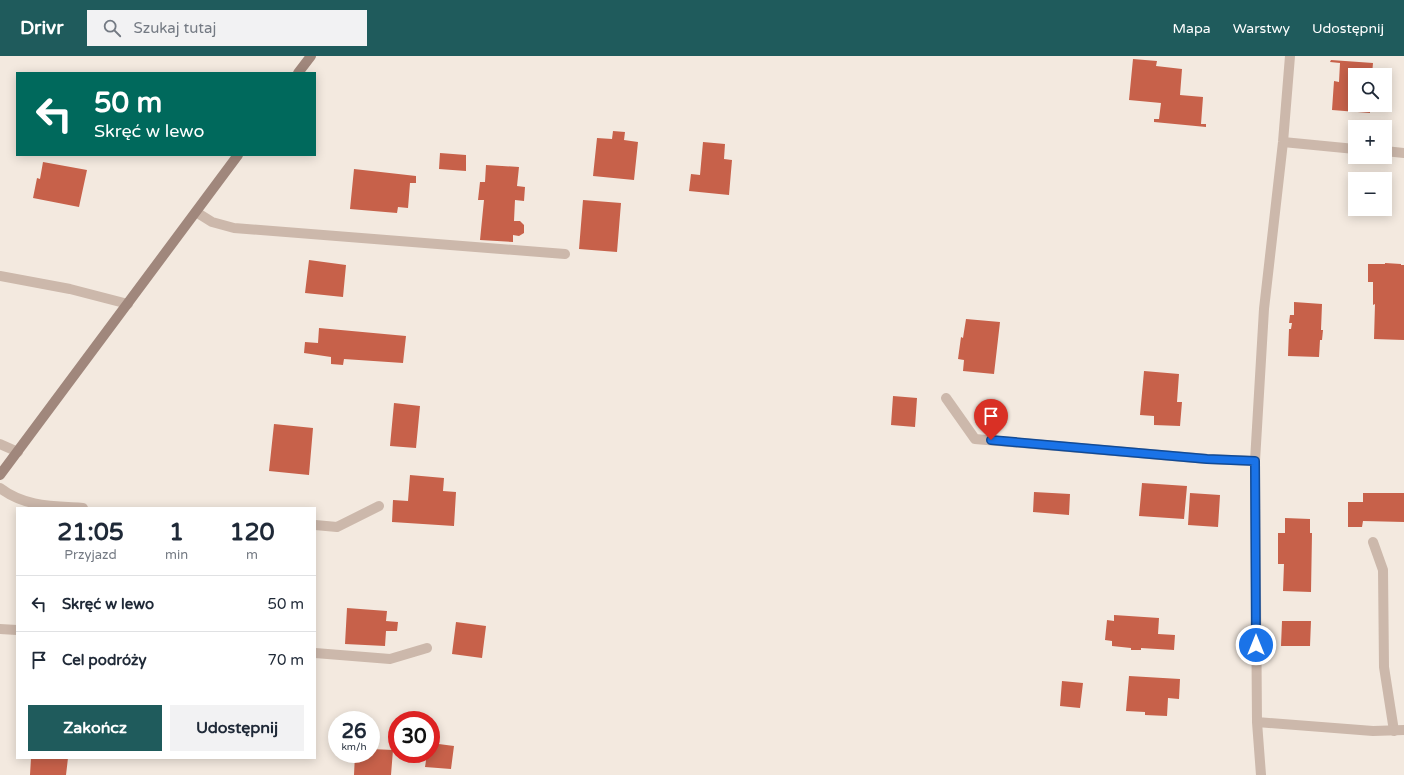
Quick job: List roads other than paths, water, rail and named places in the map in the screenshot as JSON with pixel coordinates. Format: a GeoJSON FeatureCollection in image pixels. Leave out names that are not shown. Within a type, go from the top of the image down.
{"type":"FeatureCollection","features":[{"type":"Feature","properties":{"kind":"street"},"geometry":{"type":"LineString","coordinates":[[299,72],[311,56]]}},
{"type":"Feature","properties":{"kind":"street"},"geometry":{"type":"LineString","coordinates":[[1261,775],[1257,722],[1255,461],[1264,309],[1283,142],[1290,56]]}},
{"type":"Feature","properties":{"kind":"street"},"geometry":{"type":"LineString","coordinates":[[1283,142],[1348,148]]}},
{"type":"Feature","properties":{"kind":"street"},"geometry":{"type":"LineString","coordinates":[[1392,152],[1404,153]]}},
{"type":"Feature","properties":{"kind":"street"},"geometry":{"type":"LineString","coordinates":[[0,476],[237,156]]}},
{"type":"Feature","properties":{"kind":"street"},"geometry":{"type":"LineString","coordinates":[[196,212],[212,222],[234,228],[564,254]]}},
{"type":"Feature","properties":{"kind":"street"},"geometry":{"type":"LineString","coordinates":[[0,276],[70,289],[128,304]]}},
{"type":"Feature","properties":{"kind":"street"},"geometry":{"type":"LineString","coordinates":[[946,398],[975,439],[1207,459],[1255,461]]}},
{"type":"Feature","properties":{"kind":"street"},"geometry":{"type":"LineString","coordinates":[[0,444],[18,452]]}},
{"type":"Feature","properties":{"kind":"street"},"geometry":{"type":"LineString","coordinates":[[0,488],[8,494],[32,504],[70,507]]}},
{"type":"Feature","properties":{"kind":"street"},"geometry":{"type":"LineString","coordinates":[[316,525],[337,527],[379,506]]}},
{"type":"Feature","properties":{"kind":"street"},"geometry":{"type":"LineString","coordinates":[[1373,542],[1383,570],[1384,666],[1394,731]]}},
{"type":"Feature","properties":{"kind":"street"},"geometry":{"type":"LineString","coordinates":[[0,629],[16,630]]}},
{"type":"Feature","properties":{"kind":"street"},"geometry":{"type":"LineString","coordinates":[[316,653],[390,658],[427,648]]}},
{"type":"Feature","properties":{"kind":"street"},"geometry":{"type":"LineString","coordinates":[[1257,722],[1394,731],[1404,730]]}}]}
